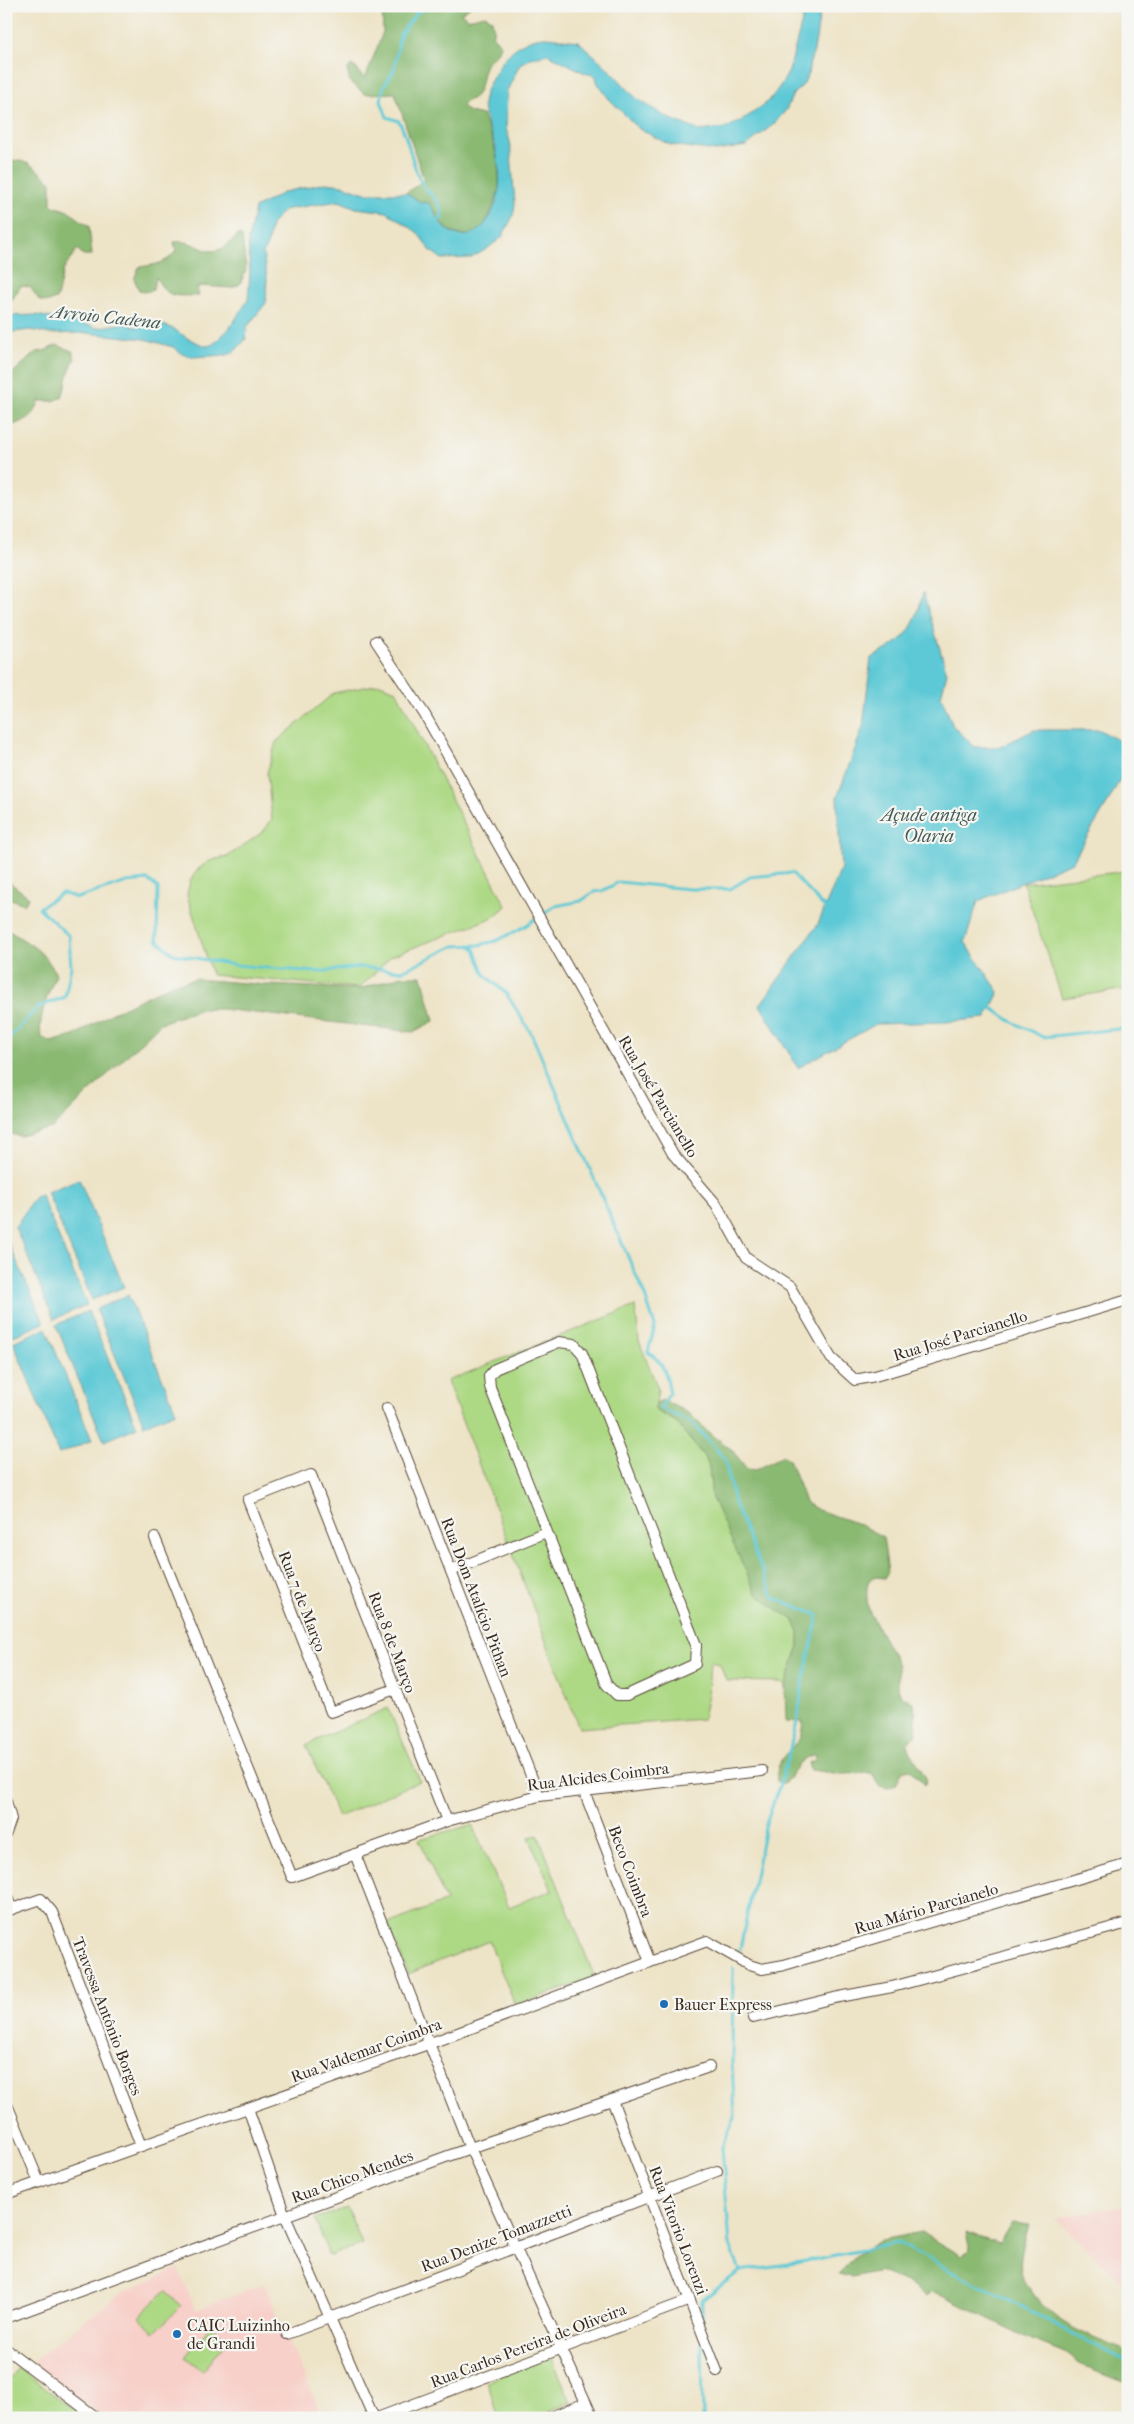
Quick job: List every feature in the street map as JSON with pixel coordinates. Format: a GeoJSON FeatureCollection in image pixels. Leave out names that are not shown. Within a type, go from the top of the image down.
{"type":"FeatureCollection","features":[{"type":"Feature","properties":{"kind":"street","name":"Rua José Parcianello"},"geometry":{"type":"LineString","coordinates":[[376,641],[425,715],[673,1154],[716,1204],[746,1258],[790,1287],[831,1358],[855,1380],[875,1376],[1128,1300]]}},
{"type":"Feature","properties":{"kind":"street"},"geometry":{"type":"LineString","coordinates":[[559,1342],[574,1344],[582,1353],[696,1645],[695,1664],[627,1694],[618,1695],[607,1685],[546,1532],[490,1387],[489,1376],[495,1369],[559,1342]]}},
{"type":"Feature","properties":{"kind":"street","name":"Rua Dom Atalício Pithan"},"geometry":{"type":"LineString","coordinates":[[387,1408],[539,1796]]}},
{"type":"Feature","properties":{"kind":"street","name":"Rua 8 de Março"},"geometry":{"type":"LineString","coordinates":[[311,1475],[447,1820]]}},
{"type":"Feature","properties":{"kind":"street","name":"Rua 7 de Março"},"geometry":{"type":"LineString","coordinates":[[311,1475],[248,1500],[331,1712],[395,1689]]}},
{"type":"Feature","properties":{"kind":"street"},"geometry":{"type":"LineString","coordinates":[[451,1571],[546,1532]]}},
{"type":"Feature","properties":{"kind":"street","name":"Rua Alcides Coimbra"},"geometry":{"type":"LineString","coordinates":[[156,1538],[292,1878],[447,1820],[539,1796],[762,1771]]}},
{"type":"Feature","properties":{"kind":"street","name":"Beco Coimbra"},"geometry":{"type":"LineString","coordinates":[[584,1791],[650,1962]]}},
{"type":"Feature","properties":{"kind":"street"},"geometry":{"type":"LineString","coordinates":[[6,1801],[11,1819],[6,1832]]}},
{"type":"Feature","properties":{"kind":"street"},"geometry":{"type":"LineString","coordinates":[[355,1854],[470,2148],[593,2418]]}},
{"type":"Feature","properties":{"kind":"street","name":"Rua Mário Parcianelo"},"geometry":{"type":"LineString","coordinates":[[732,1956],[762,1969],[784,1965],[1128,1864]]}},
{"type":"Feature","properties":{"kind":"street"},"geometry":{"type":"LineString","coordinates":[[6,1895],[9,1910]]}},
{"type":"Feature","properties":{"kind":"street","name":"Travessa Antônio Borges"},"geometry":{"type":"LineString","coordinates":[[9,1910],[41,1898],[52,1912],[141,2146]]}},
{"type":"Feature","properties":{"kind":"street"},"geometry":{"type":"LineString","coordinates":[[753,2018],[834,1998],[892,1987],[1128,1923]]}},
{"type":"Feature","properties":{"kind":"street","name":"Rua Valdemar Coimbra"},"geometry":{"type":"LineString","coordinates":[[6,2194],[428,2044],[707,1941],[732,1956]]}},
{"type":"Feature","properties":{"kind":"street","name":"Rua Chico Mendes"},"geometry":{"type":"LineString","coordinates":[[6,2318],[470,2148],[709,2067]]}},
{"type":"Feature","properties":{"kind":"street","name":"Rua Vitorio Lorenzi"},"geometry":{"type":"LineString","coordinates":[[612,2100],[717,2371]]}},
{"type":"Feature","properties":{"kind":"street"},"geometry":{"type":"LineString","coordinates":[[6,2102],[39,2182]]}},
{"type":"Feature","properties":{"kind":"street"},"geometry":{"type":"LineString","coordinates":[[248,2108],[285,2216],[375,2418]]}},
{"type":"Feature","properties":{"kind":"street","name":"Rua Denize Tomazzetti"},"geometry":{"type":"LineString","coordinates":[[287,2334],[717,2171]]}},
{"type":"Feature","properties":{"kind":"street","name":"Rua Carlos Pereira de Oliveira"},"geometry":{"type":"LineString","coordinates":[[375,2418],[690,2300]]}},
{"type":"Feature","properties":{"kind":"street"},"geometry":{"type":"LineString","coordinates":[[6,2349],[97,2418]]}},
{"type":"Feature","properties":{"kind":"street"},"geometry":{"type":"LineString","coordinates":[[548,2418],[586,2403]]}},
{"type":"Feature","properties":{"kind":"shaded area"},"geometry":{"type":"Polygon","coordinates":[[[1128,2204],[1128,2287],[1055,2219],[1128,2204]]]}},
{"type":"Feature","properties":{"kind":"shaded area","name":"CAIC Luizinho de Grandi"},"geometry":{"type":"Polygon","coordinates":[[[178,2268],[196,2310],[264,2284],[323,2418],[105,2418],[31,2363],[117,2296],[178,2268]]]}},
{"type":"Feature","properties":{"kind":"green space"},"geometry":{"type":"Polygon","coordinates":[[[382,6],[471,6],[461,13],[468,19],[485,15],[492,20],[494,30],[492,35],[501,45],[500,48],[486,64],[477,94],[462,106],[469,112],[482,115],[492,141],[498,167],[499,188],[496,197],[485,224],[475,233],[462,235],[454,233],[445,226],[427,202],[422,203],[406,193],[424,180],[395,93],[365,94],[350,82],[347,70],[351,65],[365,79],[383,32],[382,6]]]}},
{"type":"Feature","properties":{"kind":"green space"},"geometry":{"type":"Polygon","coordinates":[[[6,160],[21,161],[35,168],[51,182],[51,205],[68,211],[89,226],[92,255],[83,255],[77,249],[63,271],[57,298],[49,302],[40,301],[30,287],[21,286],[11,301],[6,302],[6,160]]]}},
{"type":"Feature","properties":{"kind":"green space"},"geometry":{"type":"Polygon","coordinates":[[[239,234],[242,237],[246,270],[240,284],[232,288],[201,286],[197,288],[199,296],[178,296],[164,290],[156,277],[153,290],[144,292],[139,290],[134,279],[139,267],[169,259],[176,251],[174,242],[184,242],[212,251],[228,244],[239,234]]]}},
{"type":"Feature","properties":{"kind":"green space"},"geometry":{"type":"Polygon","coordinates":[[[57,345],[72,351],[75,358],[62,397],[54,401],[39,401],[31,416],[6,427],[6,379],[36,352],[44,351],[57,345]]]}},
{"type":"Feature","properties":{"kind":"green space"},"geometry":{"type":"Polygon","coordinates":[[[380,684],[396,690],[506,906],[494,917],[391,956],[360,988],[212,975],[187,895],[190,881],[198,869],[211,860],[227,857],[264,831],[272,819],[267,773],[276,742],[334,693],[380,684]]]}},
{"type":"Feature","properties":{"kind":"green space"},"geometry":{"type":"Polygon","coordinates":[[[1128,871],[1128,989],[1062,998],[1023,883],[1128,871]]]}},
{"type":"Feature","properties":{"kind":"green space"},"geometry":{"type":"Polygon","coordinates":[[[6,880],[29,897],[24,904],[6,897],[6,880]]]}},
{"type":"Feature","properties":{"kind":"green space"},"geometry":{"type":"Polygon","coordinates":[[[6,929],[29,943],[42,954],[56,975],[44,1005],[40,1029],[41,1037],[51,1042],[73,1036],[112,1013],[173,984],[195,979],[267,985],[360,989],[402,976],[422,976],[434,1021],[413,1032],[222,1009],[201,1009],[161,1023],[52,1128],[20,1136],[6,1133],[6,929]]]}},
{"type":"Feature","properties":{"kind":"green space"},"geometry":{"type":"Polygon","coordinates":[[[635,1306],[639,1341],[658,1389],[655,1410],[675,1421],[706,1459],[709,1467],[712,1498],[738,1552],[774,1607],[793,1619],[799,1632],[799,1646],[785,1686],[781,1682],[726,1681],[720,1664],[710,1662],[708,1694],[703,1719],[579,1728],[447,1381],[635,1306]]]}},
{"type":"Feature","properties":{"kind":"green space"},"geometry":{"type":"Polygon","coordinates":[[[663,1400],[690,1414],[707,1431],[731,1449],[747,1469],[756,1470],[782,1456],[789,1459],[805,1502],[818,1510],[856,1523],[883,1537],[888,1572],[884,1578],[876,1577],[869,1580],[867,1591],[868,1607],[898,1665],[898,1688],[901,1695],[914,1703],[917,1734],[906,1744],[926,1778],[925,1785],[909,1769],[902,1771],[896,1785],[887,1788],[880,1786],[872,1773],[841,1774],[811,1770],[808,1763],[815,1760],[816,1754],[803,1759],[784,1784],[777,1781],[778,1766],[800,1738],[802,1732],[803,1722],[786,1721],[785,1686],[799,1646],[799,1632],[793,1619],[756,1593],[712,1498],[709,1467],[706,1459],[675,1421],[655,1410],[656,1403],[663,1400]]]}},
{"type":"Feature","properties":{"kind":"green space"},"geometry":{"type":"Polygon","coordinates":[[[388,1708],[420,1781],[338,1817],[306,1745],[388,1708]]]}},
{"type":"Feature","properties":{"kind":"green space"},"geometry":{"type":"Polygon","coordinates":[[[472,1825],[509,1907],[552,1890],[529,1837],[538,1835],[595,1978],[515,2005],[489,1941],[408,1974],[388,1924],[446,1901],[419,1839],[472,1825]]]}},
{"type":"Feature","properties":{"kind":"green space"},"geometry":{"type":"Polygon","coordinates":[[[347,2208],[362,2244],[329,2256],[315,2219],[347,2208]]]}},
{"type":"Feature","properties":{"kind":"green space"},"geometry":{"type":"Polygon","coordinates":[[[1011,2222],[1029,2224],[1020,2263],[1026,2285],[1039,2302],[1061,2321],[1128,2352],[1128,2384],[1082,2366],[1067,2354],[1030,2339],[932,2291],[927,2297],[916,2287],[879,2271],[852,2277],[839,2275],[854,2256],[882,2240],[921,2232],[962,2256],[970,2251],[966,2232],[999,2243],[1011,2222]]]}},
{"type":"Feature","properties":{"kind":"green space"},"geometry":{"type":"Polygon","coordinates":[[[165,2291],[181,2306],[154,2333],[139,2317],[165,2291]]]}},
{"type":"Feature","properties":{"kind":"green space"},"geometry":{"type":"Polygon","coordinates":[[[210,2326],[228,2340],[203,2371],[185,2357],[210,2326]]]}},
{"type":"Feature","properties":{"kind":"green space"},"geometry":{"type":"Polygon","coordinates":[[[551,2356],[571,2402],[532,2418],[499,2418],[487,2381],[551,2356]]]}},
{"type":"Feature","properties":{"kind":"green space"},"geometry":{"type":"Polygon","coordinates":[[[18,2368],[85,2418],[6,2418],[6,2385],[18,2368]]]}},
{"type":"Feature","properties":{"kind":"water"},"geometry":{"type":"Polygon","coordinates":[[[806,6],[821,6],[814,51],[808,74],[803,85],[793,94],[786,110],[774,124],[746,146],[716,151],[671,145],[638,128],[609,99],[597,82],[596,76],[585,73],[548,54],[530,58],[520,64],[507,91],[506,129],[510,141],[515,204],[513,216],[502,237],[487,249],[471,258],[442,259],[431,251],[417,232],[387,212],[356,208],[339,201],[288,209],[283,211],[271,225],[268,243],[263,254],[267,278],[266,303],[247,327],[246,339],[234,352],[227,355],[193,357],[182,354],[173,347],[145,339],[86,333],[50,334],[30,330],[6,333],[6,316],[36,315],[96,328],[125,323],[135,327],[163,325],[205,346],[212,345],[229,329],[248,300],[250,272],[248,241],[255,208],[285,192],[325,183],[342,185],[365,193],[406,193],[422,203],[427,202],[432,207],[441,224],[455,234],[465,236],[474,233],[482,227],[494,208],[499,182],[499,166],[495,145],[483,109],[484,98],[501,64],[511,52],[532,39],[548,37],[578,41],[609,69],[636,98],[666,117],[700,131],[726,128],[741,121],[769,101],[783,82],[789,71],[806,6]]]}},
{"type":"Feature","properties":{"kind":"water","name":"Açude antiga Olaria"},"geometry":{"type":"Polygon","coordinates":[[[923,592],[947,673],[941,696],[953,726],[975,747],[1000,747],[1034,730],[1100,730],[1121,742],[1128,743],[1128,764],[1107,804],[1072,862],[978,901],[965,942],[999,992],[986,1018],[946,1022],[876,1024],[798,1068],[760,1005],[818,924],[841,869],[837,798],[863,727],[871,658],[893,646],[907,633],[916,617],[923,592]]]}},
{"type":"Feature","properties":{"kind":"water"},"geometry":{"type":"Polygon","coordinates":[[[79,1179],[124,1287],[92,1300],[47,1192],[79,1179]]]}},
{"type":"Feature","properties":{"kind":"water"},"geometry":{"type":"Polygon","coordinates":[[[41,1195],[87,1305],[54,1319],[15,1227],[35,1197],[41,1195]]]}},
{"type":"Feature","properties":{"kind":"water"},"geometry":{"type":"Polygon","coordinates":[[[6,1237],[44,1323],[11,1337],[6,1326],[6,1237]]]}},
{"type":"Feature","properties":{"kind":"water"},"geometry":{"type":"Polygon","coordinates":[[[128,1295],[176,1412],[144,1425],[96,1309],[128,1295]]]}},
{"type":"Feature","properties":{"kind":"water"},"geometry":{"type":"Polygon","coordinates":[[[88,1311],[137,1427],[104,1441],[56,1325],[88,1311]]]}},
{"type":"Feature","properties":{"kind":"water"},"geometry":{"type":"Polygon","coordinates":[[[46,1328],[92,1440],[59,1454],[13,1342],[46,1328]]]}},
{"type":"Feature","properties":{"kind":"waterway"},"geometry":{"type":"LineString","coordinates":[[435,6],[417,12],[400,35],[394,70],[383,88],[381,101],[387,117],[399,121],[420,180],[438,202],[442,212],[442,219],[435,222]]}},
{"type":"Feature","properties":{"kind":"waterway"},"geometry":{"type":"LineString","coordinates":[[6,1042],[38,1007],[65,997],[71,967],[69,936],[39,908],[62,893],[77,898],[127,882],[148,880],[158,888],[157,940],[173,954],[235,965],[316,972],[360,967],[402,971],[454,946],[479,945],[496,941],[522,928],[555,906],[581,901],[594,892],[602,891],[619,882],[689,889],[730,889],[750,877],[792,873],[825,908],[829,909]]}},
{"type":"Feature","properties":{"kind":"waterway"},"geometry":{"type":"LineString","coordinates":[[470,945],[475,949],[485,975],[506,993],[531,1033],[645,1296],[655,1326],[648,1352],[664,1370],[670,1393],[660,1408],[692,1423],[725,1459],[734,1503],[774,1598],[818,1615],[802,1687],[798,1718],[783,1775],[765,1827],[740,1949]]}},
{"type":"Feature","properties":{"kind":"waterway"},"geometry":{"type":"LineString","coordinates":[[989,1006],[1011,1021],[1043,1037],[1128,1028]]}},
{"type":"Feature","properties":{"kind":"waterway"},"geometry":{"type":"LineString","coordinates":[[733,1968],[732,2064],[735,2117],[722,2148],[730,2245],[740,2271]]}},
{"type":"Feature","properties":{"kind":"waterway"},"geometry":{"type":"LineString","coordinates":[[702,2321],[702,2300],[740,2271],[796,2263],[898,2243],[1128,2362]]}},
{"type":"Feature","properties":{"kind":"waterway"},"geometry":{"type":"LineString","coordinates":[[702,2343],[703,2418]]}},
{"type":"Feature","properties":{"kind":"place","name":"Bauer Express"},"geometry":{"type":"Point","coordinates":[664,2004]}},
{"type":"Feature","properties":{"kind":"place","name":"CAIC Luizinho de Grandi"},"geometry":{"type":"Point","coordinates":[177,2334]}},
{"type":"Feature","properties":{"kind":"water label","name":"Arroio Cadena"},"geometry":{"type":"Point","coordinates":[106,317]}}]}
